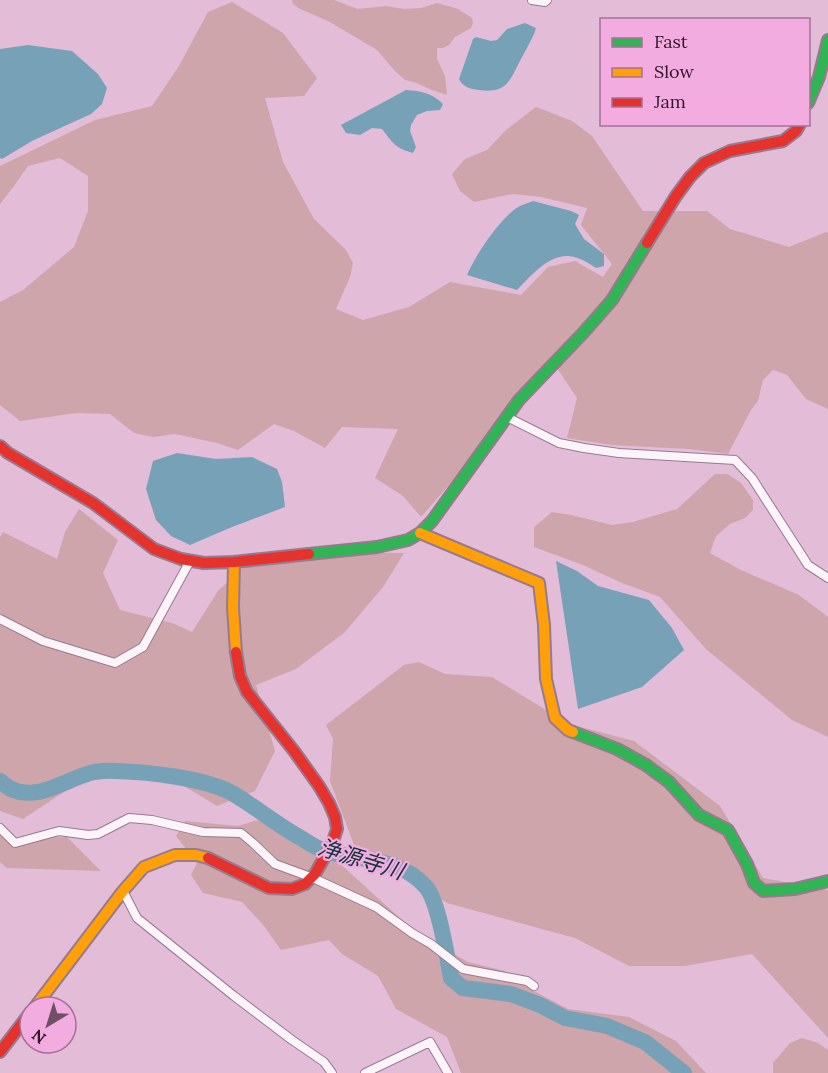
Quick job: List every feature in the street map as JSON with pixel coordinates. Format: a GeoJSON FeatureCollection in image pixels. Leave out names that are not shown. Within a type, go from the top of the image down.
{"type":"FeatureCollection","features":[{"type":"Feature","properties":{"kind":"street"},"geometry":{"type":"LineString","coordinates":[[532,0],[545,2],[547,0]]}},
{"type":"Feature","properties":{"kind":"street"},"geometry":{"type":"LineString","coordinates":[[810,99],[819,77],[828,40]]}},
{"type":"Feature","properties":{"kind":"street"},"geometry":{"type":"LineString","coordinates":[[0,446],[93,503],[154,549],[181,559],[204,563],[234,562],[377,547],[408,540],[420,533],[432,520],[519,400],[584,333],[612,300],[690,177],[704,163],[730,151],[783,141],[799,126]]}},
{"type":"Feature","properties":{"kind":"street"},"geometry":{"type":"LineString","coordinates":[[507,417],[559,443],[584,448],[619,453],[735,460],[752,478],[808,565],[828,578]]}},
{"type":"Feature","properties":{"kind":"street"},"geometry":{"type":"LineString","coordinates":[[420,533],[539,583],[544,625],[546,679],[550,702],[555,717],[568,730],[617,749],[646,765],[669,782],[699,815],[728,830],[747,864],[754,883],[763,891],[795,889],[828,881]]}},
{"type":"Feature","properties":{"kind":"street"},"geometry":{"type":"LineString","coordinates":[[0,619],[43,641],[115,663],[143,647],[190,561]]}},
{"type":"Feature","properties":{"kind":"street"},"geometry":{"type":"LineString","coordinates":[[44,995],[144,867],[175,855],[196,855],[208,858],[269,888],[290,890],[306,884],[315,875],[337,830],[336,820],[326,796],[291,747],[245,690],[238,670],[232,625],[234,562]]}},
{"type":"Feature","properties":{"kind":"street"},"geometry":{"type":"LineString","coordinates":[[0,828],[15,843],[58,831],[88,835],[99,834],[129,818],[152,820],[203,832],[241,833],[275,864],[315,875],[376,907],[463,969],[527,981],[534,986]]}},
{"type":"Feature","properties":{"kind":"street"},"geometry":{"type":"LineString","coordinates":[[123,891],[137,918],[234,996],[324,1062],[332,1073]]}},
{"type":"Feature","properties":{"kind":"street"},"geometry":{"type":"LineString","coordinates":[[0,1052],[18,1029]]}},
{"type":"Feature","properties":{"kind":"street"},"geometry":{"type":"LineString","coordinates":[[365,1073],[430,1042],[448,1073]]}},
{"type":"Feature","properties":{"kind":"shaded area"},"geometry":{"type":"Polygon","coordinates":[[[292,0],[334,0],[358,9],[386,6],[404,9],[421,8],[437,3],[458,9],[472,18],[473,23],[471,28],[455,37],[449,45],[437,48],[437,59],[445,76],[447,95],[405,80],[377,50],[328,21],[300,9],[293,4],[292,0]]]}},
{"type":"Feature","properties":{"kind":"shaded area"},"geometry":{"type":"Polygon","coordinates":[[[232,2],[283,33],[317,78],[304,96],[265,98],[283,162],[314,219],[346,250],[353,263],[350,277],[336,309],[363,320],[409,307],[450,282],[521,295],[548,267],[575,261],[603,277],[612,264],[581,225],[587,208],[541,197],[513,194],[474,202],[460,191],[452,174],[465,159],[487,150],[506,130],[536,107],[572,121],[592,136],[643,211],[707,211],[730,229],[789,247],[828,233],[828,409],[806,399],[787,375],[773,370],[763,380],[758,401],[728,454],[689,449],[611,445],[567,438],[577,398],[551,359],[511,400],[477,453],[421,517],[403,496],[375,478],[398,429],[342,427],[325,448],[294,431],[274,424],[238,450],[175,434],[153,437],[134,433],[110,414],[77,413],[20,421],[0,405],[0,302],[23,290],[74,247],[88,211],[88,176],[60,158],[28,166],[0,204],[0,166],[95,120],[152,106],[179,66],[208,12],[232,2]]]}},
{"type":"Feature","properties":{"kind":"shaded area"},"geometry":{"type":"Polygon","coordinates":[[[715,474],[727,474],[741,483],[753,500],[753,510],[745,518],[730,524],[716,536],[710,553],[741,570],[799,595],[828,617],[828,737],[792,720],[706,649],[660,597],[534,547],[534,527],[552,512],[612,525],[633,522],[677,509],[715,474]]]}},
{"type":"Feature","properties":{"kind":"shaded area"},"geometry":{"type":"Polygon","coordinates":[[[79,509],[118,540],[103,573],[120,610],[172,623],[192,632],[218,591],[247,564],[304,552],[404,553],[383,587],[345,632],[296,669],[256,685],[275,751],[255,791],[217,806],[151,766],[91,774],[23,819],[0,811],[0,537],[3,532],[57,559],[65,532],[79,509]]]}},
{"type":"Feature","properties":{"kind":"shaded area"},"geometry":{"type":"Polygon","coordinates":[[[419,662],[445,674],[492,677],[569,724],[634,741],[720,806],[763,878],[828,890],[828,1038],[752,954],[685,966],[629,966],[575,938],[447,903],[354,845],[330,781],[333,739],[326,725],[404,665],[419,662]]]}},
{"type":"Feature","properties":{"kind":"shaded area"},"geometry":{"type":"Polygon","coordinates":[[[258,820],[313,839],[414,931],[468,962],[505,971],[532,990],[568,1009],[629,1017],[676,1041],[706,1073],[461,1073],[447,1037],[396,1009],[378,976],[342,954],[329,940],[281,950],[264,926],[242,902],[203,893],[191,875],[197,863],[176,836],[185,821],[238,826],[258,820]]]}},
{"type":"Feature","properties":{"kind":"shaded area"},"geometry":{"type":"Polygon","coordinates":[[[0,831],[10,838],[67,837],[101,871],[7,868],[0,862],[0,831]]]}},
{"type":"Feature","properties":{"kind":"shaded area"},"geometry":{"type":"Polygon","coordinates":[[[802,1038],[818,1043],[828,1050],[828,1073],[773,1073],[773,1063],[790,1043],[802,1038]]]}},
{"type":"Feature","properties":{"kind":"water"},"geometry":{"type":"Polygon","coordinates":[[[525,23],[536,28],[514,73],[506,84],[496,90],[488,91],[473,89],[463,84],[459,79],[473,39],[476,37],[491,41],[497,40],[507,29],[525,23]]]}},
{"type":"Feature","properties":{"kind":"water"},"geometry":{"type":"Polygon","coordinates":[[[28,45],[72,51],[98,74],[107,88],[102,104],[91,114],[32,141],[2,159],[0,158],[0,49],[28,45]]]}},
{"type":"Feature","properties":{"kind":"water"},"geometry":{"type":"Polygon","coordinates":[[[406,90],[426,93],[443,104],[440,110],[417,115],[410,131],[416,147],[413,153],[395,144],[382,129],[372,128],[360,135],[346,133],[341,125],[406,90]]]}},
{"type":"Feature","properties":{"kind":"water"},"geometry":{"type":"Polygon","coordinates":[[[533,201],[579,215],[575,224],[584,239],[604,254],[604,266],[596,268],[570,256],[553,259],[537,270],[517,290],[467,275],[482,247],[505,218],[520,206],[533,201]]]}},
{"type":"Feature","properties":{"kind":"water"},"geometry":{"type":"Polygon","coordinates":[[[177,453],[216,459],[252,457],[277,469],[282,482],[285,507],[190,545],[171,536],[156,520],[146,489],[153,461],[177,453]]]}},
{"type":"Feature","properties":{"kind":"water"},"geometry":{"type":"Polygon","coordinates":[[[556,561],[577,571],[598,586],[649,600],[672,628],[684,650],[642,687],[578,709],[556,561]]]}},
{"type":"Feature","properties":{"kind":"waterway","name":"浄源寺川"},"geometry":{"type":"LineString","coordinates":[[0,781],[11,789],[32,793],[53,788],[94,772],[111,771],[176,777],[207,783],[232,793],[283,827],[325,851],[392,865],[416,877],[431,894],[442,930],[451,978],[463,988],[511,994],[565,1018],[607,1026],[645,1042],[684,1073]]}},
{"type":"Feature","properties":{"kind":"traffic: fast"},"geometry":{"type":"LineString","coordinates":[[810,98],[819,77],[828,40]]}},
{"type":"Feature","properties":{"kind":"traffic: fast"},"geometry":{"type":"LineString","coordinates":[[309,554],[377,547],[408,540],[420,533],[432,521],[519,400],[612,300],[647,243]]}},
{"type":"Feature","properties":{"kind":"traffic: fast"},"geometry":{"type":"LineString","coordinates":[[573,732],[617,749],[646,765],[669,782],[699,815],[728,830],[747,864],[754,883],[763,891],[795,889],[828,881]]}},
{"type":"Feature","properties":{"kind":"traffic: slow"},"geometry":{"type":"LineString","coordinates":[[420,533],[539,583],[544,625],[546,679],[555,718],[573,732]]}},
{"type":"Feature","properties":{"kind":"traffic: slow"},"geometry":{"type":"LineString","coordinates":[[234,562],[233,608],[236,652]]}},
{"type":"Feature","properties":{"kind":"traffic: slow"},"geometry":{"type":"LineString","coordinates":[[44,995],[144,867],[175,855],[196,855],[208,858]]}},
{"type":"Feature","properties":{"kind":"traffic: jam"},"geometry":{"type":"LineString","coordinates":[[647,243],[676,196],[704,163],[730,151],[783,141],[799,126]]}},
{"type":"Feature","properties":{"kind":"traffic: jam"},"geometry":{"type":"LineString","coordinates":[[0,446],[93,503],[154,549],[181,559],[204,563],[234,562],[309,554]]}},
{"type":"Feature","properties":{"kind":"traffic: jam"},"geometry":{"type":"LineString","coordinates":[[208,858],[269,888],[292,889],[305,884],[315,874],[332,844],[337,829],[335,817],[319,786],[247,692],[240,676],[236,652]]}},
{"type":"Feature","properties":{"kind":"traffic: jam"},"geometry":{"type":"LineString","coordinates":[[0,1052],[18,1029]]}}]}
